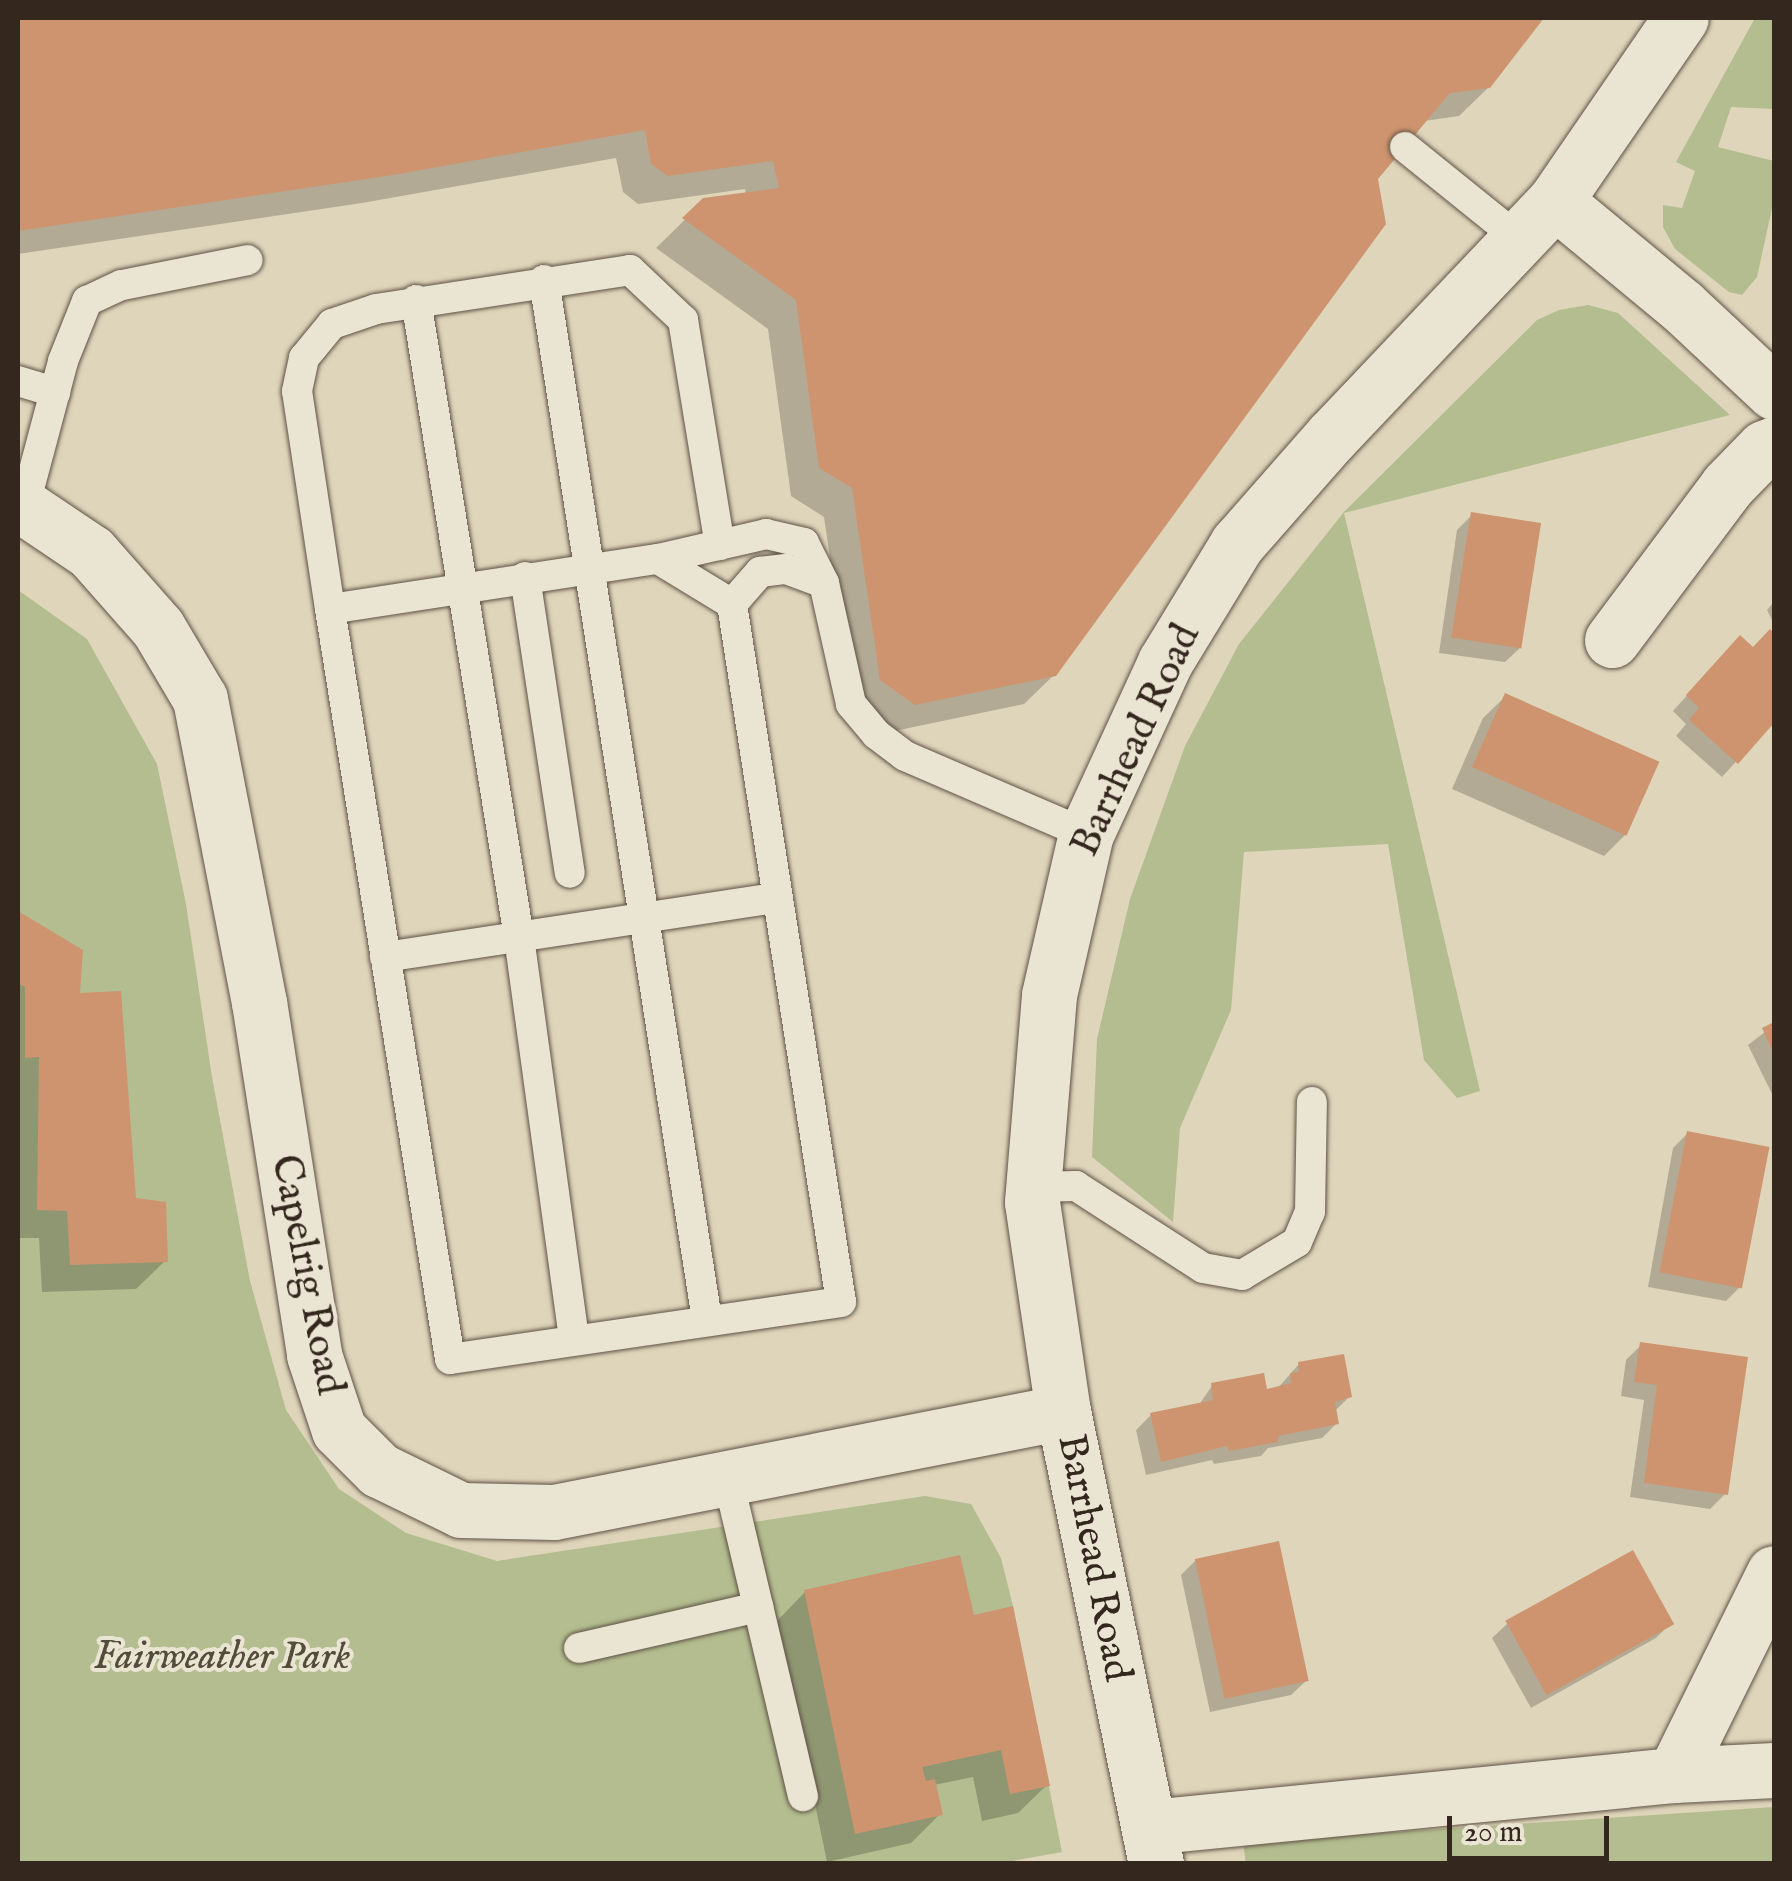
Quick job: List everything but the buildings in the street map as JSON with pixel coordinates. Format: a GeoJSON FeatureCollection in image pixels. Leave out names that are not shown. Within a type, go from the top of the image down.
{"type":"FeatureCollection","features":[{"type":"Feature","properties":{"kind":"street","name":"Barrhead Road"},"geometry":{"type":"LineString","coordinates":[[1152,1845],[1063,1412],[1033,1187],[1048,995],[1086,834],[1164,662],[1237,544],[1537,220],[1681,18]]}},
{"type":"Feature","properties":{"kind":"street"},"geometry":{"type":"LineString","coordinates":[[1537,220],[1682,306],[1774,392]]}},
{"type":"Feature","properties":{"kind":"street"},"geometry":{"type":"LineString","coordinates":[[1612,640],[1727,486],[1764,448],[1774,444]]}},
{"type":"Feature","properties":{"kind":"street","name":"Capelrig Road"},"geometry":{"type":"LineString","coordinates":[[21,505],[91,552],[158,628],[200,698],[258,1002],[314,1354],[339,1430],[379,1470],[461,1510],[554,1512],[1063,1412]]}},
{"type":"Feature","properties":{"kind":"street"},"geometry":{"type":"LineString","coordinates":[[1674,1775],[1774,1573]]}},
{"type":"Feature","properties":{"kind":"street"},"geometry":{"type":"LineString","coordinates":[[1152,1845],[1674,1775],[1774,1770]]}},
{"type":"Feature","properties":{"kind":"lane"},"geometry":{"type":"LineString","coordinates":[[1405,147],[1537,220]]}},
{"type":"Feature","properties":{"kind":"lane"},"geometry":{"type":"LineString","coordinates":[[21,505],[87,301],[122,286],[248,260]]}},
{"type":"Feature","properties":{"kind":"lane"},"geometry":{"type":"LineString","coordinates":[[720,545],[683,320],[630,270],[416,300],[332,324],[304,358],[297,392],[450,1360],[841,1302],[732,604],[760,572],[786,568],[824,583]]}},
{"type":"Feature","properties":{"kind":"lane"},"geometry":{"type":"LineString","coordinates":[[544,280],[592,566],[707,1320]]}},
{"type":"Feature","properties":{"kind":"lane"},"geometry":{"type":"LineString","coordinates":[[416,300],[519,937],[574,1339]]}},
{"type":"Feature","properties":{"kind":"lane"},"geometry":{"type":"LineString","coordinates":[[18,382],[55,392]]}},
{"type":"Feature","properties":{"kind":"lane"},"geometry":{"type":"LineString","coordinates":[[330,609],[592,566],[658,559],[766,534],[784,536],[804,543],[824,583],[851,704],[876,734],[906,756],[1086,834]]}},
{"type":"Feature","properties":{"kind":"lane"},"geometry":{"type":"LineString","coordinates":[[658,559],[732,604]]}},
{"type":"Feature","properties":{"kind":"lane"},"geometry":{"type":"LineString","coordinates":[[524,578],[570,873]]}},
{"type":"Feature","properties":{"kind":"lane"},"geometry":{"type":"LineString","coordinates":[[385,957],[776,898]]}},
{"type":"Feature","properties":{"kind":"lane"},"geometry":{"type":"LineString","coordinates":[[1033,1187],[1076,1186],[1203,1268],[1242,1275],[1297,1242],[1310,1212],[1312,1102]]}},
{"type":"Feature","properties":{"kind":"lane"},"geometry":{"type":"LineString","coordinates":[[728,1479],[804,1796]]}},
{"type":"Feature","properties":{"kind":"lane"},"geometry":{"type":"LineString","coordinates":[[579,1648],[758,1607]]}},
{"type":"Feature","properties":{"kind":"green space"},"geometry":{"type":"Polygon","coordinates":[[[1755,18],[1774,18],[1774,109],[1731,107],[1718,147],[1774,161],[1774,199],[1757,277],[1742,295],[1729,292],[1675,249],[1663,227],[1663,205],[1682,208],[1695,171],[1676,162],[1755,18]]]}},
{"type":"Feature","properties":{"kind":"green space"},"geometry":{"type":"Polygon","coordinates":[[[1588,305],[1618,313],[1730,415],[1344,513],[1480,1091],[1457,1098],[1424,1060],[1388,844],[1244,852],[1231,1010],[1180,1128],[1173,1222],[1092,1157],[1097,1039],[1130,899],[1185,746],[1239,644],[1344,512],[1537,320],[1559,310],[1588,305]]]}},
{"type":"Feature","properties":{"kind":"green space","name":"Fairweather Park"},"geometry":{"type":"Polygon","coordinates":[[[18,590],[87,639],[157,764],[186,904],[212,1077],[250,1281],[286,1410],[339,1489],[406,1533],[497,1561],[925,1496],[971,1504],[1001,1558],[1062,1852],[996,1864],[18,1863],[18,590]]]}},
{"type":"Feature","properties":{"kind":"green space"},"geometry":{"type":"Polygon","coordinates":[[[1774,1807],[1774,1863],[1246,1864],[1243,1842],[1774,1807]]]}}]}
